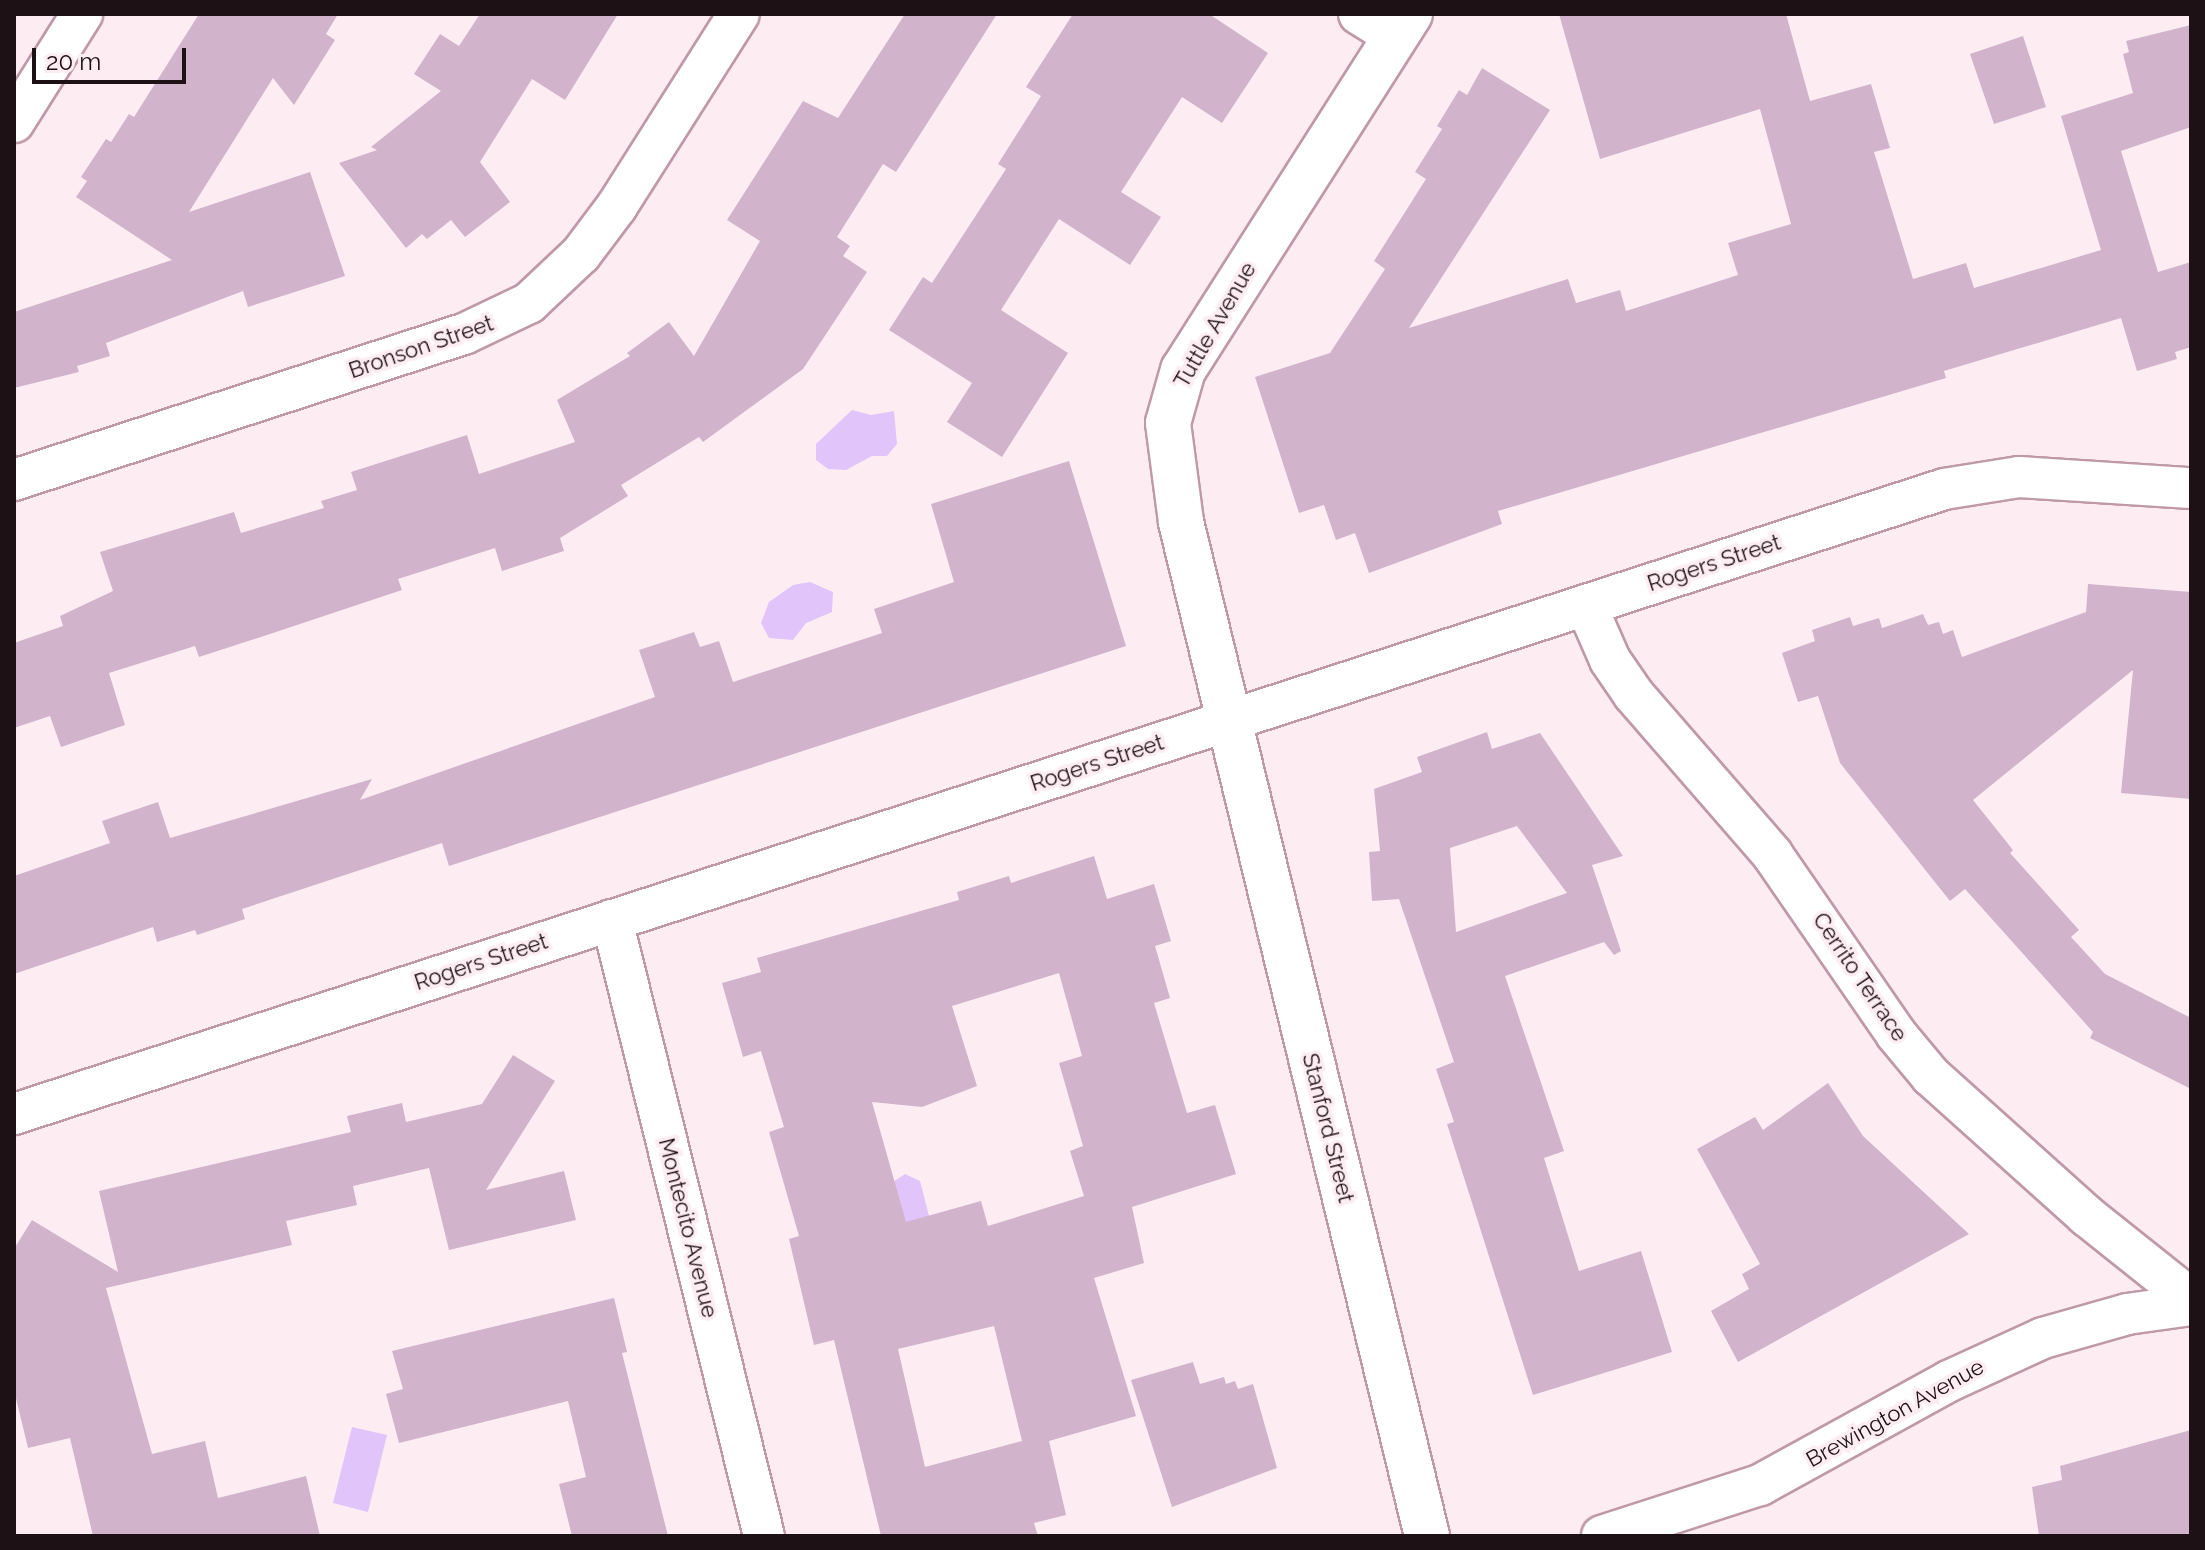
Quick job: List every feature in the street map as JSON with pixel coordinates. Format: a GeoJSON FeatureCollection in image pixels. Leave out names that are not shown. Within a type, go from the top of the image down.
{"type":"FeatureCollection","features":[{"type":"Feature","properties":{"kind":"street"},"geometry":{"type":"LineString","coordinates":[[14,122],[82,14]]}},
{"type":"Feature","properties":{"kind":"street","name":"Bronson Street"},"geometry":{"type":"LineString","coordinates":[[14,480],[464,334],[529,303],[581,254],[617,206],[739,14]]}},
{"type":"Feature","properties":{"kind":"street"},"geometry":{"type":"LineString","coordinates":[[1359,14],[1403,26]]}},
{"type":"Feature","properties":{"kind":"street","name":"Tuttle Avenue"},"geometry":{"type":"LineString","coordinates":[[1230,720],[1173,482],[1168,423],[1173,398],[1183,370],[1403,26]]}},
{"type":"Feature","properties":{"kind":"street","name":"Rogers Street"},"geometry":{"type":"LineString","coordinates":[[14,1114],[1983,479],[2065,478],[2191,488]]}},
{"type":"Feature","properties":{"kind":"street","name":"Cerrito Terrace"},"geometry":{"type":"LineString","coordinates":[[1586,605],[1610,660],[1634,695],[1772,854],[1896,1034],[1931,1076],[2087,1216],[2191,1302]]}},
{"type":"Feature","properties":{"kind":"street","name":"Stanford Street"},"geometry":{"type":"LineString","coordinates":[[1230,720],[1427,1536]]}},
{"type":"Feature","properties":{"kind":"street","name":"Montecito Avenue"},"geometry":{"type":"LineString","coordinates":[[612,920],[764,1536]]}},
{"type":"Feature","properties":{"kind":"street","name":"Brewington Avenue"},"geometry":{"type":"LineString","coordinates":[[1602,1536],[1760,1485],[1949,1381],[2043,1338],[2127,1314],[2191,1302]]}},
{"type":"Feature","properties":{"kind":"shaded area"},"geometry":{"type":"Polygon","coordinates":[[[852,410],[871,415],[894,411],[897,444],[887,456],[872,456],[846,470],[828,469],[816,460],[816,444],[852,410]]]}},
{"type":"Feature","properties":{"kind":"shaded area"},"geometry":{"type":"Polygon","coordinates":[[[810,582],[833,592],[832,612],[806,623],[793,640],[769,638],[761,623],[769,602],[793,585],[810,582]]]}},
{"type":"Feature","properties":{"kind":"shaded area"},"geometry":{"type":"Polygon","coordinates":[[[905,1174],[920,1181],[930,1220],[911,1238],[890,1184],[905,1174]]]}},
{"type":"Feature","properties":{"kind":"shaded area"},"geometry":{"type":"Polygon","coordinates":[[[352,1427],[387,1435],[368,1512],[333,1503],[352,1427]]]}},
{"type":"Feature","properties":{"kind":"building"},"geometry":{"type":"Polygon","coordinates":[[[199,14],[338,14],[326,34],[335,40],[294,105],[273,78],[189,212],[310,172],[345,276],[248,307],[243,291],[106,343],[110,356],[77,366],[79,372],[14,388],[14,312],[172,260],[76,197],[87,181],[81,177],[106,139],[111,142],[129,114],[134,117],[199,14]]]}},
{"type":"Feature","properties":{"kind":"building"},"geometry":{"type":"Polygon","coordinates":[[[480,14],[618,14],[565,100],[532,79],[480,162],[510,202],[465,237],[451,220],[427,239],[422,234],[406,248],[339,163],[377,150],[371,147],[441,91],[414,74],[440,34],[459,46],[480,14]]]}},
{"type":"Feature","properties":{"kind":"building"},"geometry":{"type":"Polygon","coordinates":[[[905,14],[997,14],[896,172],[883,164],[837,237],[850,246],[843,256],[867,272],[803,369],[703,442],[699,437],[621,485],[628,496],[560,538],[564,551],[502,571],[495,548],[398,579],[402,590],[267,635],[199,657],[195,646],[109,673],[125,725],[61,747],[50,716],[14,728],[14,643],[63,626],[60,616],[113,591],[100,552],[234,512],[241,533],[324,508],[321,501],[357,490],[351,472],[467,435],[479,474],[575,442],[557,400],[630,356],[627,353],[669,322],[694,356],[760,241],[727,220],[803,101],[838,118],[905,14]]]}},
{"type":"Feature","properties":{"kind":"building"},"geometry":{"type":"Polygon","coordinates":[[[1073,14],[1209,14],[1268,53],[1222,123],[1182,97],[1121,192],[1161,217],[1130,265],[1059,219],[1001,310],[1068,353],[1002,457],[947,422],[972,383],[889,330],[923,277],[932,283],[1006,169],[998,164],[1041,96],[1026,87],[1073,14]]]}},
{"type":"Feature","properties":{"kind":"building"},"geometry":{"type":"Polygon","coordinates":[[[1559,14],[1786,14],[1810,101],[1871,84],[1890,148],[1874,152],[1913,279],[1966,263],[1974,288],[2101,250],[2061,116],[2133,93],[2123,54],[2129,52],[2126,41],[2191,25],[2191,127],[2121,151],[2158,272],[2191,262],[2191,347],[2175,352],[2177,359],[2137,371],[2121,318],[1944,371],[1946,378],[1498,511],[1502,524],[1369,573],[1355,533],[1336,540],[1324,505],[1299,513],[1255,377],[1330,353],[1385,269],[1374,261],[1426,179],[1415,172],[1442,129],[1437,126],[1459,90],[1467,95],[1482,68],[1550,110],[1409,328],[1568,279],[1576,303],[1620,290],[1626,311],[1738,275],[1728,243],[1791,224],[1760,109],[1600,159],[1559,14]]]}},
{"type":"Feature","properties":{"kind":"building"},"geometry":{"type":"Polygon","coordinates":[[[2023,36],[2046,107],[1994,124],[1970,54],[2023,36]]]}},
{"type":"Feature","properties":{"kind":"building"},"geometry":{"type":"Polygon","coordinates":[[[1069,461],[1126,646],[449,866],[442,843],[242,909],[245,919],[197,935],[195,930],[157,942],[153,927],[14,974],[14,876],[110,843],[102,821],[158,802],[170,838],[372,779],[360,800],[655,697],[639,650],[694,632],[700,647],[719,641],[733,682],[882,633],[874,609],[954,582],[931,504],[1069,461]]]}},
{"type":"Feature","properties":{"kind":"building"},"geometry":{"type":"Polygon","coordinates":[[[2088,584],[2191,592],[2191,799],[2121,793],[2133,670],[1973,800],[2013,850],[2010,853],[2079,930],[2071,937],[2105,974],[2191,1018],[2191,1089],[2090,1038],[2093,1032],[1965,889],[1950,901],[1840,763],[1818,696],[1798,702],[1782,653],[1815,641],[1812,630],[1850,617],[1853,626],[1879,618],[1882,628],[1923,614],[1928,625],[1939,622],[1943,634],[1953,630],[1962,657],[2086,612],[2088,584]]]}},
{"type":"Feature","properties":{"kind":"building"},"geometry":{"type":"Polygon","coordinates":[[[1487,732],[1492,749],[1540,733],[1623,856],[1592,865],[1621,951],[1614,955],[1604,942],[1505,976],[1564,1151],[1544,1158],[1579,1271],[1641,1251],[1672,1352],[1533,1395],[1447,1124],[1454,1122],[1436,1069],[1454,1062],[1399,899],[1372,901],[1369,852],[1380,851],[1374,789],[1422,772],[1417,757],[1487,732]],[[1517,826],[1450,848],[1456,932],[1567,893],[1517,826]]]}},
{"type":"Feature","properties":{"kind":"building"},"geometry":{"type":"Polygon","coordinates":[[[1094,856],[1107,899],[1154,884],[1171,941],[1155,946],[1170,998],[1154,1003],[1187,1113],[1215,1105],[1236,1174],[1132,1207],[1144,1263],[1094,1278],[1136,1416],[1049,1441],[1066,1515],[1034,1523],[1038,1536],[881,1536],[834,1340],[814,1345],[789,1239],[799,1236],[769,1132],[784,1127],[761,1051],[743,1057],[722,983],[761,972],[757,958],[959,900],[957,892],[1009,876],[1011,883],[1094,856]],[[1059,973],[952,1006],[977,1086],[922,1107],[872,1102],[906,1222],[981,1201],[988,1226],[1084,1196],[1070,1151],[1083,1146],[1059,1063],[1082,1056],[1059,973]],[[994,1326],[898,1349],[925,1467],[1022,1441],[994,1326]]]}},
{"type":"Feature","properties":{"kind":"building"},"geometry":{"type":"Polygon","coordinates":[[[513,1055],[555,1081],[486,1190],[564,1171],[576,1220],[449,1250],[429,1168],[353,1186],[357,1205],[286,1221],[292,1245],[106,1288],[152,1454],[205,1441],[218,1498],[306,1476],[320,1536],[93,1536],[70,1438],[28,1448],[14,1390],[14,1249],[32,1220],[118,1272],[99,1191],[351,1132],[347,1116],[402,1103],[406,1122],[482,1104],[513,1055]]]}},
{"type":"Feature","properties":{"kind":"building"},"geometry":{"type":"Polygon","coordinates":[[[1828,1083],[1863,1136],[1969,1234],[1738,1362],[1711,1311],[1749,1289],[1742,1274],[1760,1264],[1697,1149],[1755,1117],[1763,1130],[1828,1083]]]}},
{"type":"Feature","properties":{"kind":"building"},"geometry":{"type":"Polygon","coordinates":[[[614,1298],[627,1352],[622,1353],[668,1536],[572,1536],[559,1484],[586,1477],[568,1401],[399,1443],[386,1394],[403,1389],[392,1351],[614,1298]]]}},
{"type":"Feature","properties":{"kind":"building"},"geometry":{"type":"Polygon","coordinates":[[[1193,1362],[1200,1384],[1224,1377],[1226,1384],[1235,1381],[1238,1389],[1253,1384],[1277,1468],[1172,1507],[1131,1380],[1193,1362]]]}},
{"type":"Feature","properties":{"kind":"building"},"geometry":{"type":"Polygon","coordinates":[[[2191,1430],[2191,1536],[2039,1536],[2032,1487],[2062,1480],[2060,1466],[2191,1430]]]}}]}
